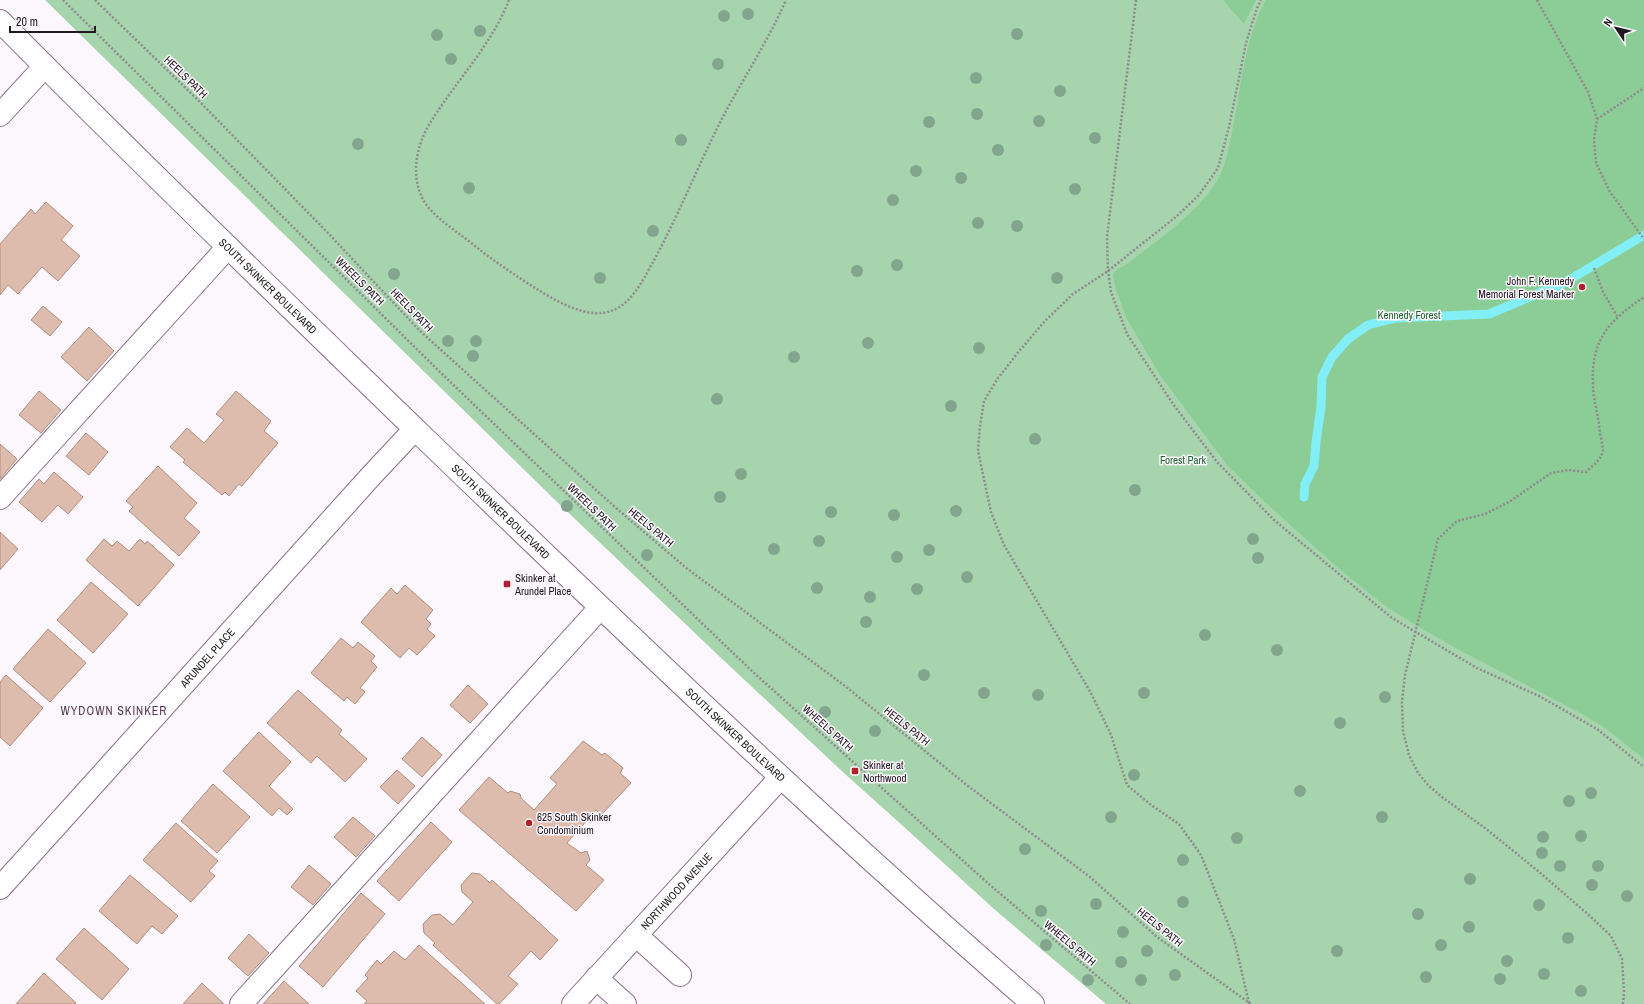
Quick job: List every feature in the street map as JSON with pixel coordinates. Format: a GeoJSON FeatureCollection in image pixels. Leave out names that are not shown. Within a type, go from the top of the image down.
{"type":"FeatureCollection","features":[{"type":"Feature","properties":{"kind":"main road","name":"SOUTH SKINKER BOULEVARD"},"geometry":{"type":"LineString","coordinates":[[0,20],[228,247],[600,608],[780,778],[888,877],[1033,1004]]}},
{"type":"Feature","properties":{"kind":"main road"},"geometry":{"type":"LineString","coordinates":[[0,115],[45,66]]}},
{"type":"Feature","properties":{"kind":"main road"},"geometry":{"type":"LineString","coordinates":[[0,498],[228,247]]}},
{"type":"Feature","properties":{"kind":"main road","name":"ARUNDEL PLACE"},"geometry":{"type":"LineString","coordinates":[[0,888],[415,429]]}},
{"type":"Feature","properties":{"kind":"main road"},"geometry":{"type":"LineString","coordinates":[[241,1004],[600,608]]}},
{"type":"Feature","properties":{"kind":"main road","name":"NORTHWOOD AVENUE"},"geometry":{"type":"LineString","coordinates":[[573,1004],[780,778]]}},
{"type":"Feature","properties":{"kind":"main road"},"geometry":{"type":"LineString","coordinates":[[636,935],[680,975]]}},
{"type":"Feature","properties":{"kind":"main road"},"geometry":{"type":"LineString","coordinates":[[596,978],[625,1004]]}},
{"type":"Feature","properties":{"kind":"path","name":"WHEELS PATH"},"geometry":{"type":"LineString","coordinates":[[63,0],[442,374],[754,673],[990,885],[1130,1004]]}},
{"type":"Feature","properties":{"kind":"path","name":"HEELS PATH"},"geometry":{"type":"LineString","coordinates":[[95,0],[204,105],[328,233],[420,331],[616,508],[685,567],[844,686],[968,786],[1090,877],[1157,937],[1250,1004]]}},
{"type":"Feature","properties":{"kind":"path"},"geometry":{"type":"LineString","coordinates":[[509,0],[504,13],[491,34],[466,72],[431,120],[421,140],[416,159],[417,179],[421,194],[428,207],[439,218],[528,284],[564,304],[589,314],[609,312],[626,302],[645,278],[662,248],[725,112],[772,31],[786,0]]}},
{"type":"Feature","properties":{"kind":"path"},"geometry":{"type":"LineString","coordinates":[[1136,0],[1107,238],[1108,271],[1111,292],[1127,334],[1173,404],[1216,462],[1274,520],[1367,599],[1392,618],[1477,668],[1538,696],[1597,730],[1644,767]]}},
{"type":"Feature","properties":{"kind":"path"},"geometry":{"type":"LineString","coordinates":[[1250,1004],[1234,939],[1201,855],[1179,824],[1151,805],[1127,784],[1111,734],[1091,693],[1004,545],[990,512],[978,451],[984,401],[998,378],[1046,321],[1073,294],[1108,271],[1176,216],[1199,194],[1218,168],[1229,127],[1246,43],[1261,0]]}},
{"type":"Feature","properties":{"kind":"path"},"geometry":{"type":"LineString","coordinates":[[1537,0],[1588,92],[1597,120],[1594,140],[1596,163],[1610,192],[1644,239]]}},
{"type":"Feature","properties":{"kind":"path"},"geometry":{"type":"LineString","coordinates":[[1597,120],[1644,88]]}},
{"type":"Feature","properties":{"kind":"path"},"geometry":{"type":"LineString","coordinates":[[1594,268],[1602,292],[1617,316]]}},
{"type":"Feature","properties":{"kind":"path"},"geometry":{"type":"LineString","coordinates":[[1624,1004],[1622,959],[1610,936],[1590,916],[1532,866],[1485,828],[1442,798],[1418,773],[1409,755],[1403,731],[1402,702],[1405,675],[1412,643],[1416,633],[1438,539],[1457,522],[1485,514],[1509,502],[1551,473],[1568,470],[1586,472],[1600,459],[1603,449],[1600,438],[1593,385],[1594,361],[1600,339],[1617,316],[1644,297]]}},
{"type":"Feature","properties":{"kind":"green space","name":"Forest Park"},"geometry":{"type":"Polygon","coordinates":[[[45,0],[1644,0],[1644,1004],[1106,1004],[994,909],[845,774],[719,656],[553,498],[45,0]]]}},
{"type":"Feature","properties":{"kind":"green space"},"geometry":{"type":"Polygon","coordinates":[[[1223,0],[1256,0],[1244,24],[1223,0]]]}},
{"type":"Feature","properties":{"kind":"green space","name":"Kennedy Forest"},"geometry":{"type":"Polygon","coordinates":[[[1266,0],[1644,0],[1644,759],[1608,730],[1584,715],[1461,651],[1414,624],[1384,605],[1338,568],[1267,504],[1228,466],[1160,375],[1127,319],[1115,287],[1113,274],[1116,270],[1124,266],[1163,237],[1190,213],[1212,188],[1220,175],[1228,152],[1247,50],[1258,16],[1266,0]]]}},
{"type":"Feature","properties":{"kind":"building"},"geometry":{"type":"Polygon","coordinates":[[[46,202],[73,226],[61,240],[80,256],[58,281],[42,267],[18,294],[8,285],[0,295],[0,244],[31,209],[35,214],[46,202]]]}},
{"type":"Feature","properties":{"kind":"building"},"geometry":{"type":"Polygon","coordinates":[[[43,306],[62,322],[50,336],[31,320],[43,306]]]}},
{"type":"Feature","properties":{"kind":"building"},"geometry":{"type":"Polygon","coordinates":[[[89,327],[114,351],[87,381],[61,357],[89,327]]]}},
{"type":"Feature","properties":{"kind":"building"},"geometry":{"type":"Polygon","coordinates":[[[39,391],[61,410],[41,433],[19,415],[39,391]]]}},
{"type":"Feature","properties":{"kind":"building"},"geometry":{"type":"Polygon","coordinates":[[[236,391],[271,421],[264,431],[278,443],[242,486],[239,484],[229,496],[225,492],[222,495],[183,462],[185,460],[170,447],[187,428],[204,443],[224,420],[216,414],[236,391]]]}},
{"type":"Feature","properties":{"kind":"building"},"geometry":{"type":"Polygon","coordinates":[[[86,433],[108,452],[89,475],[66,456],[86,433]]]}},
{"type":"Feature","properties":{"kind":"building"},"geometry":{"type":"Polygon","coordinates":[[[0,444],[17,459],[0,479],[0,444]]]}},
{"type":"Feature","properties":{"kind":"building"},"geometry":{"type":"Polygon","coordinates":[[[158,466],[197,503],[184,518],[200,532],[179,556],[129,511],[133,507],[126,501],[158,466]]]}},
{"type":"Feature","properties":{"kind":"building"},"geometry":{"type":"Polygon","coordinates":[[[54,472],[83,497],[68,514],[58,505],[42,522],[19,502],[39,479],[44,484],[54,472]]]}},
{"type":"Feature","properties":{"kind":"building"},"geometry":{"type":"Polygon","coordinates":[[[0,532],[18,549],[0,570],[0,532]]]}},
{"type":"Feature","properties":{"kind":"building"},"geometry":{"type":"Polygon","coordinates":[[[104,539],[112,546],[117,541],[129,551],[140,539],[145,544],[147,541],[174,565],[138,606],[86,560],[104,539]]]}},
{"type":"Feature","properties":{"kind":"building"},"geometry":{"type":"Polygon","coordinates":[[[91,582],[128,614],[93,653],[57,620],[91,582]]]}},
{"type":"Feature","properties":{"kind":"building"},"geometry":{"type":"Polygon","coordinates":[[[405,585],[433,610],[426,619],[431,624],[427,629],[435,636],[417,655],[409,648],[400,658],[361,622],[391,588],[397,594],[405,585]]]}},
{"type":"Feature","properties":{"kind":"building"},"geometry":{"type":"Polygon","coordinates":[[[48,629],[86,663],[50,702],[13,669],[48,629]]]}},
{"type":"Feature","properties":{"kind":"building"},"geometry":{"type":"Polygon","coordinates":[[[341,638],[353,648],[358,642],[375,656],[371,661],[377,667],[360,688],[365,692],[355,704],[347,697],[344,701],[311,673],[341,638]]]}},
{"type":"Feature","properties":{"kind":"building"},"geometry":{"type":"Polygon","coordinates":[[[6,675],[43,708],[10,746],[0,737],[0,682],[6,675]]]}},
{"type":"Feature","properties":{"kind":"building"},"geometry":{"type":"Polygon","coordinates":[[[468,685],[488,704],[470,723],[450,705],[468,685]]]}},
{"type":"Feature","properties":{"kind":"building"},"geometry":{"type":"Polygon","coordinates":[[[298,690],[342,730],[339,734],[367,759],[345,782],[317,756],[311,763],[267,723],[298,690]]]}},
{"type":"Feature","properties":{"kind":"building"},"geometry":{"type":"Polygon","coordinates":[[[259,732],[291,762],[269,786],[293,809],[287,815],[279,808],[272,816],[223,771],[259,732]]]}},
{"type":"Feature","properties":{"kind":"building"},"geometry":{"type":"Polygon","coordinates":[[[422,737],[442,755],[422,777],[402,759],[422,737]]]}},
{"type":"Feature","properties":{"kind":"building","name":"625 South Skinker Condominium"},"geometry":{"type":"Polygon","coordinates":[[[583,741],[602,755],[605,753],[623,768],[620,773],[631,783],[601,815],[596,810],[567,843],[581,853],[587,851],[590,860],[586,865],[604,880],[576,911],[459,810],[489,777],[508,793],[510,791],[520,794],[521,798],[534,810],[557,784],[550,778],[583,741]]]}},
{"type":"Feature","properties":{"kind":"building"},"geometry":{"type":"Polygon","coordinates":[[[397,770],[415,786],[398,804],[380,787],[397,770]]]}},
{"type":"Feature","properties":{"kind":"building"},"geometry":{"type":"Polygon","coordinates":[[[213,784],[250,817],[217,853],[181,821],[213,784]]]}},
{"type":"Feature","properties":{"kind":"building"},"geometry":{"type":"Polygon","coordinates":[[[353,817],[375,836],[356,857],[334,837],[353,817]]]}},
{"type":"Feature","properties":{"kind":"building"},"geometry":{"type":"Polygon","coordinates":[[[431,822],[452,842],[399,901],[377,881],[431,822]]]}},
{"type":"Feature","properties":{"kind":"building"},"geometry":{"type":"Polygon","coordinates":[[[176,823],[218,861],[209,871],[215,876],[191,902],[143,860],[176,823]]]}},
{"type":"Feature","properties":{"kind":"building"},"geometry":{"type":"Polygon","coordinates":[[[309,865],[331,884],[313,905],[291,887],[309,865]]]}},
{"type":"Feature","properties":{"kind":"building"},"geometry":{"type":"Polygon","coordinates":[[[472,873],[480,874],[490,883],[492,880],[558,940],[540,960],[531,951],[508,976],[518,984],[499,1004],[497,1004],[433,945],[435,943],[424,933],[423,924],[432,915],[440,914],[453,925],[473,902],[462,892],[461,885],[472,873]]]}},
{"type":"Feature","properties":{"kind":"building"},"geometry":{"type":"Polygon","coordinates":[[[130,875],[178,916],[162,934],[152,926],[137,944],[99,911],[130,875]]]}},
{"type":"Feature","properties":{"kind":"building"},"geometry":{"type":"Polygon","coordinates":[[[361,893],[385,914],[323,987],[299,966],[361,893]]]}},
{"type":"Feature","properties":{"kind":"building"},"geometry":{"type":"Polygon","coordinates":[[[84,928],[129,969],[102,1000],[56,959],[84,928]]]}},
{"type":"Feature","properties":{"kind":"building"},"geometry":{"type":"Polygon","coordinates":[[[249,934],[269,953],[248,976],[228,958],[249,934]]]}},
{"type":"Feature","properties":{"kind":"building"},"geometry":{"type":"Polygon","coordinates":[[[419,945],[485,1004],[364,1004],[367,1001],[356,991],[368,978],[365,975],[377,960],[381,964],[394,951],[405,960],[419,945]]]}},
{"type":"Feature","properties":{"kind":"building"},"geometry":{"type":"Polygon","coordinates":[[[44,973],[76,1003],[16,1004],[44,973]]]}},
{"type":"Feature","properties":{"kind":"building"},"geometry":{"type":"Polygon","coordinates":[[[284,981],[309,1004],[263,1004],[284,981]]]}},
{"type":"Feature","properties":{"kind":"building"},"geometry":{"type":"Polygon","coordinates":[[[202,983],[224,1004],[183,1004],[202,983]]]}},
{"type":"Feature","properties":{"kind":"waterway"},"geometry":{"type":"LineString","coordinates":[[1304,497],[1305,484],[1314,466],[1321,407],[1322,377],[1332,357],[1348,339],[1368,325],[1396,318],[1489,314],[1566,282],[1644,235]]}},
{"type":"Feature","properties":{"kind":"place","name":"John F. Kennedy Memorial Forest Marker"},"geometry":{"type":"Point","coordinates":[1582,287]}},
{"type":"Feature","properties":{"kind":"place","name":"Skinker at Arundel Place"},"geometry":{"type":"Point","coordinates":[507,584]}},
{"type":"Feature","properties":{"kind":"place","name":"Skinker at Northwood"},"geometry":{"type":"Point","coordinates":[855,771]}},
{"type":"Feature","properties":{"kind":"place","name":"625 South Skinker Condominium"},"geometry":{"type":"Point","coordinates":[529,823]}},
{"type":"Feature","properties":{"kind":"district","name":"WYDOWN SKINKER"},"geometry":{"type":"Point","coordinates":[114,711]}}]}
